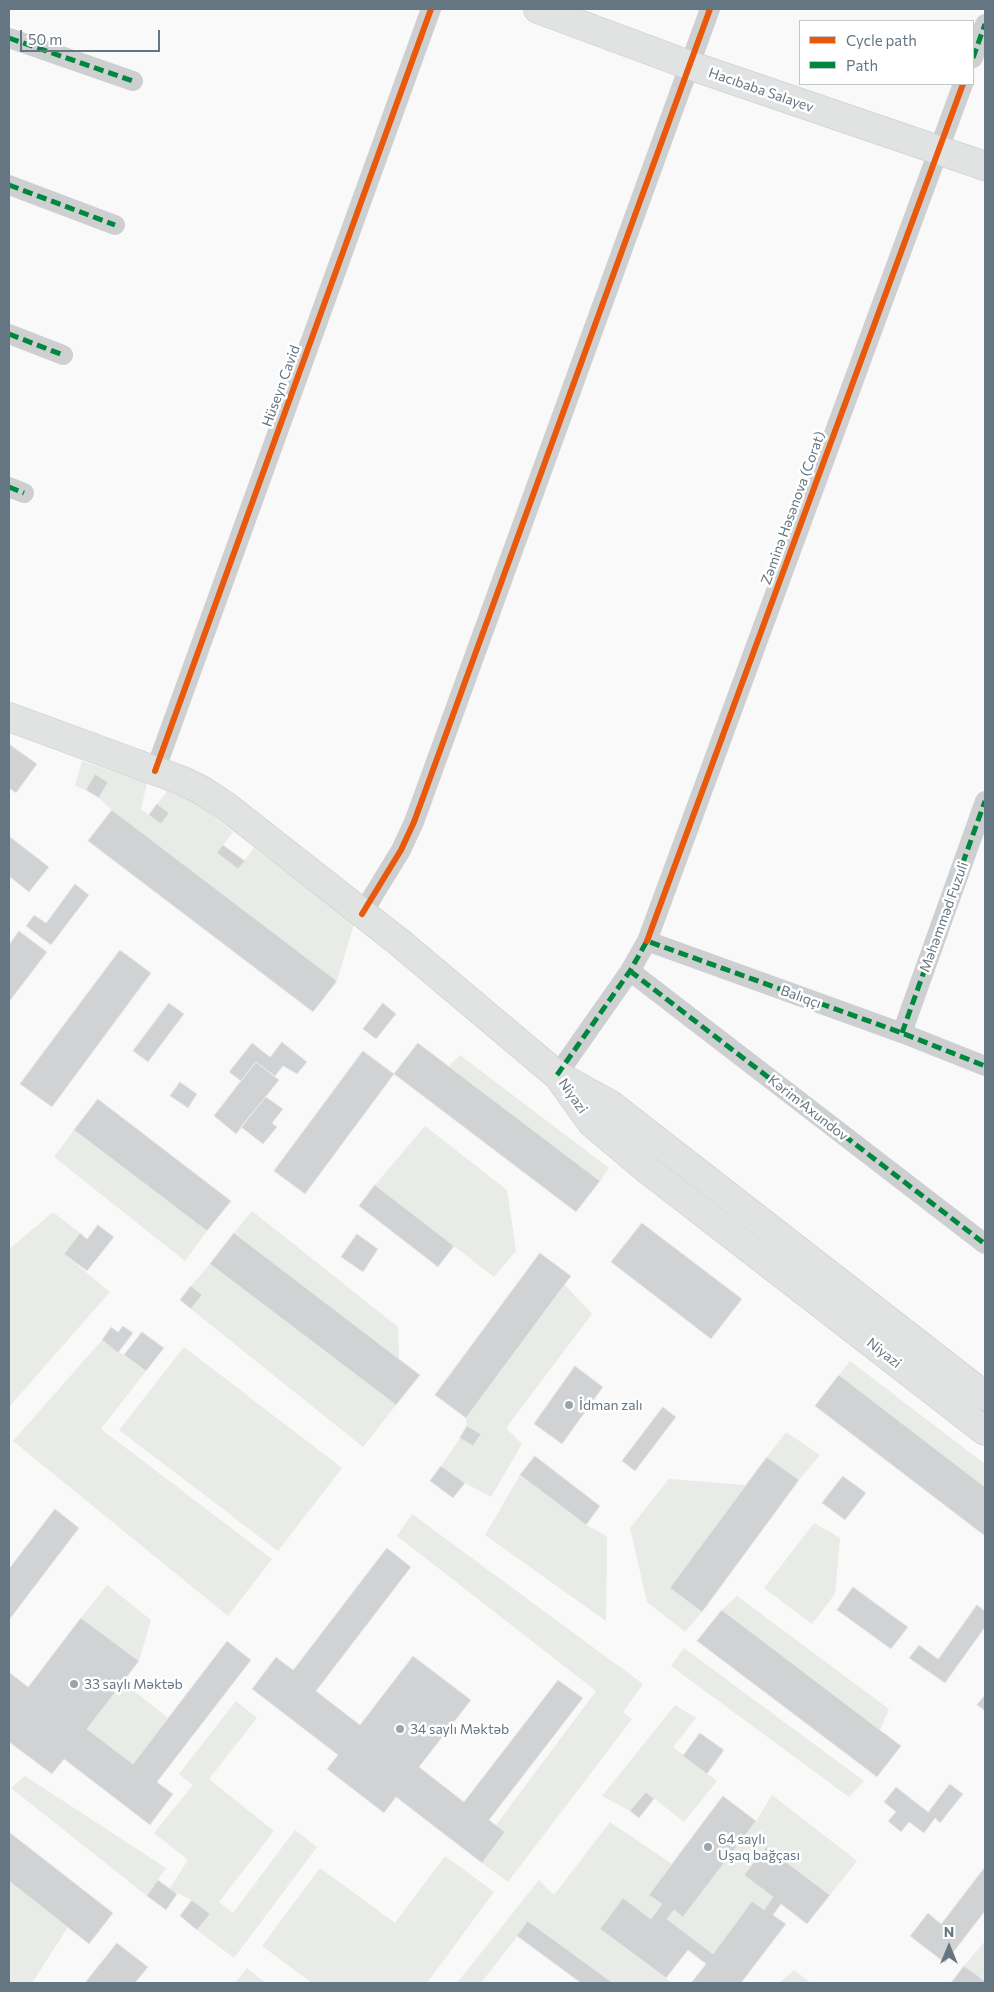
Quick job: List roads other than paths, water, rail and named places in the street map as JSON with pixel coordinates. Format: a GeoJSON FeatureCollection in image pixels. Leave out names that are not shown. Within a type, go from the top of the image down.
{"type":"FeatureCollection","features":[{"type":"Feature","properties":{"kind":"main road","name":"Hacıbaba Salayev"},"geometry":{"type":"LineString","coordinates":[[538,9],[689,65],[985,166]]}},
{"type":"Feature","properties":{"kind":"main road"},"geometry":{"type":"LineString","coordinates":[[9,717],[183,781],[203,791],[234,813],[428,966],[557,1074]]}},
{"type":"Feature","properties":{"kind":"main road","name":"Niyazi"},"geometry":{"type":"LineString","coordinates":[[557,1074],[611,1105],[985,1396]]}},
{"type":"Feature","properties":{"kind":"main road","name":"Niyazi"},"geometry":{"type":"LineString","coordinates":[[557,1074],[592,1124],[648,1170],[985,1430]]}},
{"type":"Feature","properties":{"kind":"street","name":"Hüseyn Cavid"},"geometry":{"type":"LineString","coordinates":[[155,771],[431,9]]}},
{"type":"Feature","properties":{"kind":"street"},"geometry":{"type":"LineString","coordinates":[[362,914],[401,850],[414,822],[710,9]]}},
{"type":"Feature","properties":{"kind":"street"},"geometry":{"type":"LineString","coordinates":[[974,55],[985,24]]}},
{"type":"Feature","properties":{"kind":"street"},"geometry":{"type":"LineString","coordinates":[[9,38],[133,81]]}},
{"type":"Feature","properties":{"kind":"street","name":"Zəminə Həsənova (Corat)"},"geometry":{"type":"LineString","coordinates":[[647,941],[963,85]]}},
{"type":"Feature","properties":{"kind":"street"},"geometry":{"type":"LineString","coordinates":[[9,185],[115,225]]}},
{"type":"Feature","properties":{"kind":"street"},"geometry":{"type":"LineString","coordinates":[[9,334],[63,355]]}},
{"type":"Feature","properties":{"kind":"street","name":"Məhəmməd Fuzuli"},"geometry":{"type":"LineString","coordinates":[[902,1033],[985,801]]}},
{"type":"Feature","properties":{"kind":"street"},"geometry":{"type":"LineString","coordinates":[[557,1074],[630,972],[647,941]]}},
{"type":"Feature","properties":{"kind":"street","name":"Balıqçı"},"geometry":{"type":"LineString","coordinates":[[647,941],[902,1033],[985,1066]]}},
{"type":"Feature","properties":{"kind":"street","name":"Kərim Axundov"},"geometry":{"type":"LineString","coordinates":[[630,972],[985,1244]]}},
{"type":"Feature","properties":{"kind":"place","name":"İdman zalı"},"geometry":{"type":"Point","coordinates":[569,1405]}},
{"type":"Feature","properties":{"kind":"place","name":"33 saylı Məktəb"},"geometry":{"type":"Point","coordinates":[74,1684]}},
{"type":"Feature","properties":{"kind":"place","name":"34 saylı Məktəb"},"geometry":{"type":"Point","coordinates":[400,1729]}},
{"type":"Feature","properties":{"kind":"place","name":"64 saylı Uşaq bağçası"},"geometry":{"type":"Point","coordinates":[708,1847]}}]}
